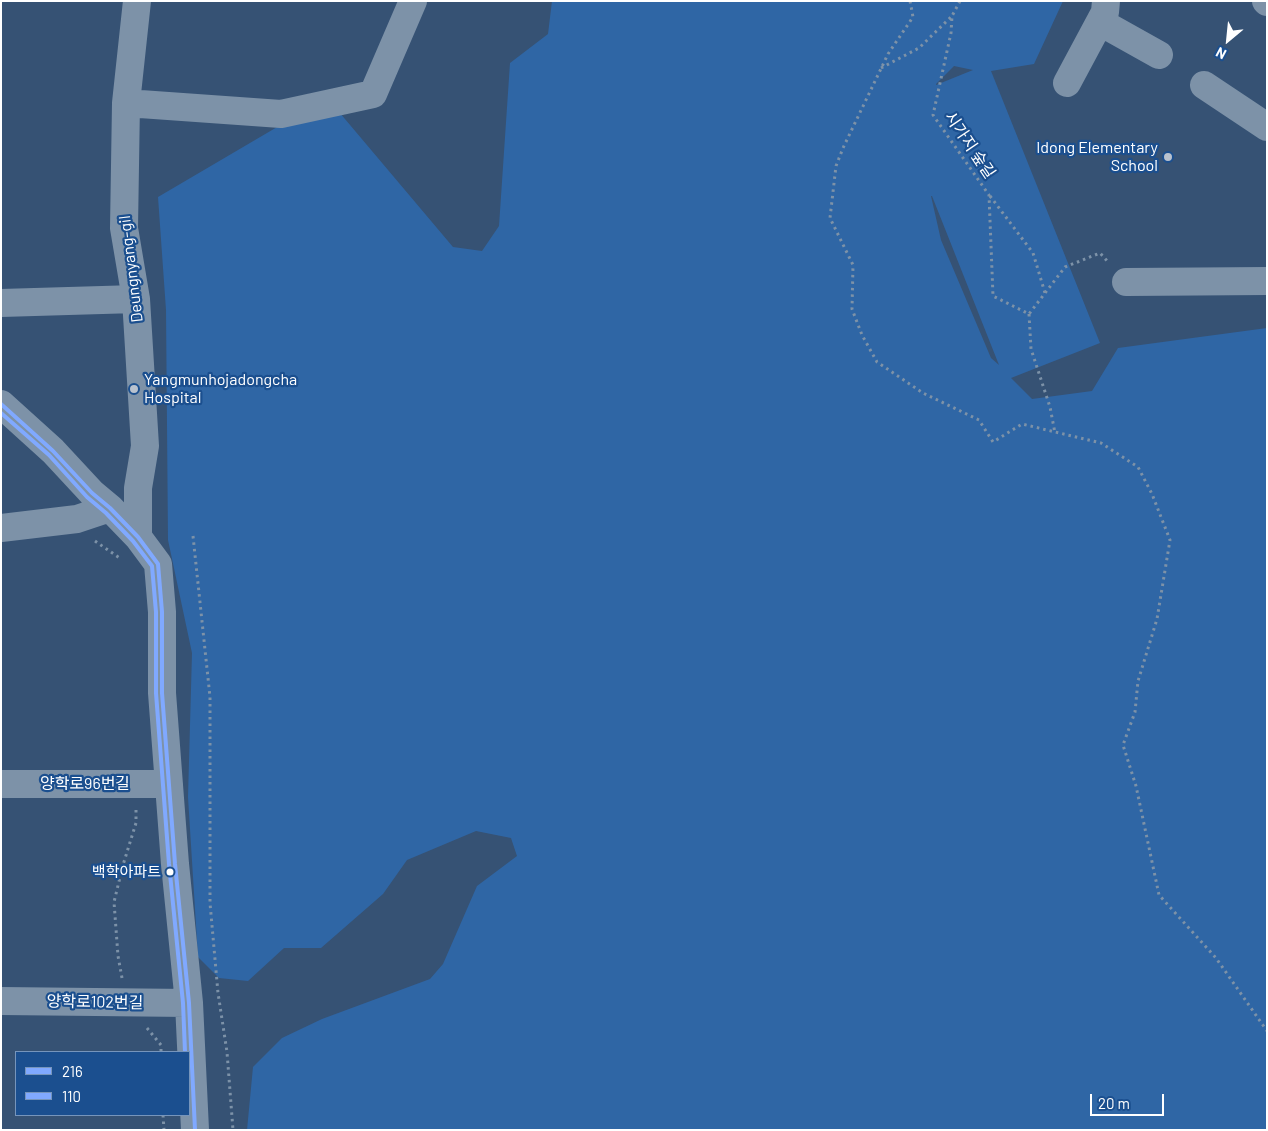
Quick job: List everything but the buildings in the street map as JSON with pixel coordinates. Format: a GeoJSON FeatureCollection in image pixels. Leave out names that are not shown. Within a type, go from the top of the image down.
{"type":"FeatureCollection","features":[{"type":"Feature","properties":{"kind":"street","name":"Deungnyang-gil"},"geometry":{"type":"LineString","coordinates":[[137,1],[126,103],[124,228],[136,299],[145,446],[138,488],[138,538]]}},
{"type":"Feature","properties":{"kind":"street"},"geometry":{"type":"LineString","coordinates":[[126,103],[281,114],[372,94],[413,1]]}},
{"type":"Feature","properties":{"kind":"street"},"geometry":{"type":"LineString","coordinates":[[1067,83],[1103,12],[1159,55]]}},
{"type":"Feature","properties":{"kind":"street"},"geometry":{"type":"LineString","coordinates":[[1204,85],[1267,127]]}},
{"type":"Feature","properties":{"kind":"street"},"geometry":{"type":"LineString","coordinates":[[1126,282],[1267,281]]}},
{"type":"Feature","properties":{"kind":"street"},"geometry":{"type":"LineString","coordinates":[[1,303],[136,299]]}},
{"type":"Feature","properties":{"kind":"street"},"geometry":{"type":"LineString","coordinates":[[1,404],[53,451],[92,493],[110,508],[138,538],[158,564],[162,612],[162,693],[189,1003],[195,1130]]}},
{"type":"Feature","properties":{"kind":"street"},"geometry":{"type":"LineString","coordinates":[[1,528],[77,519],[110,508]]}},
{"type":"Feature","properties":{"kind":"street","name":"양학로96번길"},"geometry":{"type":"LineString","coordinates":[[1,784],[169,784]]}},
{"type":"Feature","properties":{"kind":"street","name":"양학로102번길"},"geometry":{"type":"LineString","coordinates":[[1,1001],[189,1003]]}},
{"type":"Feature","properties":{"kind":"path"},"geometry":{"type":"LineString","coordinates":[[910,1],[913,17],[880,68],[836,166],[830,218],[853,265],[852,309],[862,335],[877,362],[923,393],[979,420],[993,442],[1022,424],[1101,443],[1138,467],[1152,494],[1170,540],[1157,619],[1138,681],[1135,712],[1124,745],[1136,786],[1159,895],[1216,958],[1267,1031]]}},
{"type":"Feature","properties":{"kind":"path","name":"시가지 숲길"},"geometry":{"type":"LineString","coordinates":[[960,1],[952,16],[951,33],[934,115],[989,195],[993,296],[1029,314]]}},
{"type":"Feature","properties":{"kind":"path"},"geometry":{"type":"LineString","coordinates":[[880,68],[919,48],[952,16]]}},
{"type":"Feature","properties":{"kind":"path"},"geometry":{"type":"LineString","coordinates":[[989,195],[1033,253],[1045,294]]}},
{"type":"Feature","properties":{"kind":"path"},"geometry":{"type":"LineString","coordinates":[[1055,433],[1050,407],[1031,349],[1029,314],[1065,267],[1100,253],[1126,282]]}},
{"type":"Feature","properties":{"kind":"path"},"geometry":{"type":"LineString","coordinates":[[88,536],[126,563]]}},
{"type":"Feature","properties":{"kind":"path"},"geometry":{"type":"LineString","coordinates":[[193,536],[210,697],[210,903],[218,993],[227,1052],[233,1130]]}},
{"type":"Feature","properties":{"kind":"path"},"geometry":{"type":"LineString","coordinates":[[163,1116],[164,1130]]}},
{"type":"Feature","properties":{"kind":"shaded area"},"geometry":{"type":"Polygon","coordinates":[[[552,1],[1063,1],[1034,64],[991,71],[1100,343],[1011,378],[1032,399],[1092,391],[1118,348],[1267,328],[1267,1130],[247,1130],[253,1067],[282,1038],[322,1019],[430,979],[443,964],[477,886],[517,856],[511,838],[476,831],[407,860],[383,894],[321,948],[284,948],[248,981],[219,978],[198,957],[188,797],[192,653],[168,540],[166,310],[158,197],[284,123],[334,106],[453,247],[482,251],[499,226],[510,63],[548,34],[552,1]],[[954,66],[936,84],[936,85],[973,70],[954,66]],[[932,196],[941,240],[991,358],[999,365],[932,196]]]}},
{"type":"Feature","properties":{"kind":"transit line","name":"216"},"geometry":{"type":"LineString","coordinates":[[1,404],[53,451],[92,493],[110,508],[138,537],[158,564],[162,612],[162,693],[175,864],[189,1003],[195,1130]]}},
{"type":"Feature","properties":{"kind":"transit line","name":"110"},"geometry":{"type":"LineString","coordinates":[[1,413],[49,455],[87,497],[106,513],[133,541],[152,566],[156,612],[156,693],[169,864],[183,1003],[185,1051]]}},
{"type":"Feature","properties":{"kind":"place","name":"Idong Elementary School"},"geometry":{"type":"Point","coordinates":[1168,157]}},
{"type":"Feature","properties":{"kind":"place","name":"Yangmunhojadongcha Hospital"},"geometry":{"type":"Point","coordinates":[134,389]}},
{"type":"Feature","properties":{"kind":"place","name":"백학아파트"},"geometry":{"type":"Point","coordinates":[170,872]}}]}
